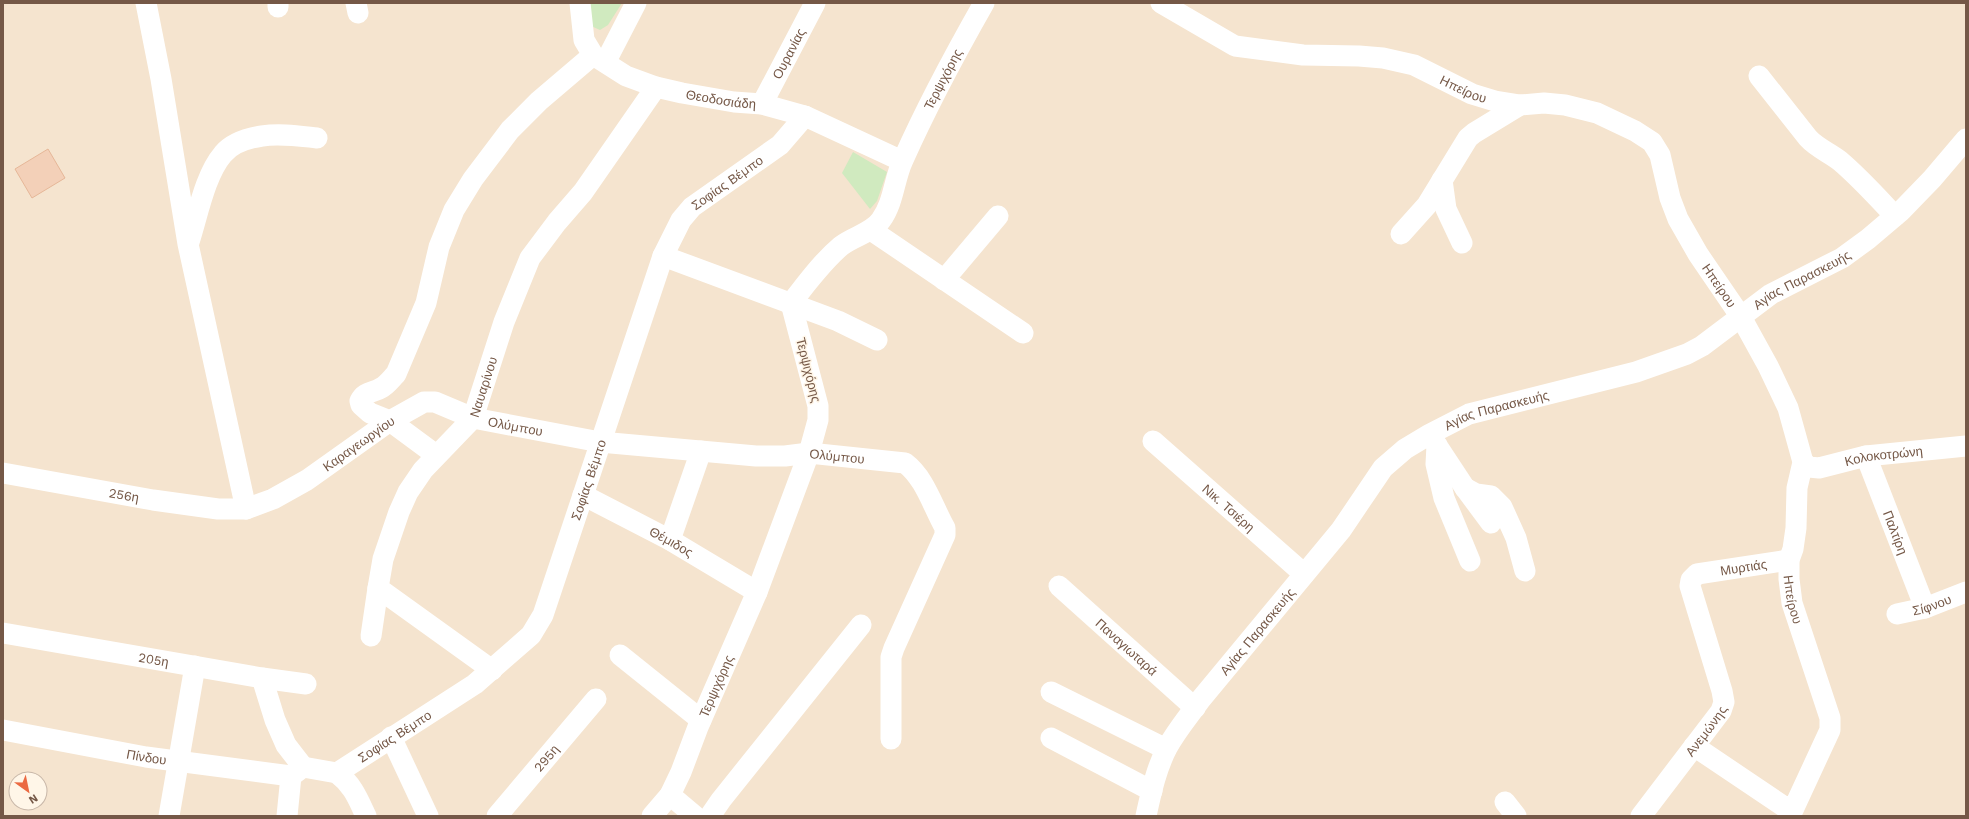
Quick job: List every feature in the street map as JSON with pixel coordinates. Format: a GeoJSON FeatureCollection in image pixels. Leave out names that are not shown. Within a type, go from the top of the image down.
{"type":"FeatureCollection","features":[{"type":"Feature","properties":{"kind":"street"},"geometry":{"type":"LineString","coordinates":[[146,3],[161,79],[188,244],[246,509]]}},
{"type":"Feature","properties":{"kind":"street","name":"Θεοδοσιάδη"},"geometry":{"type":"LineString","coordinates":[[580,3],[584,40],[600,58],[626,76],[656,87],[734,102],[762,104],[805,116],[902,161]]}},
{"type":"Feature","properties":{"kind":"street"},"geometry":{"type":"LineString","coordinates":[[436,455],[390,421],[370,413],[361,405],[360,401],[362,396],[370,391],[380,389],[396,374],[426,303],[439,247],[454,210],[473,179],[510,130],[539,102],[600,58],[636,3]]}},
{"type":"Feature","properties":{"kind":"street","name":"Ουρανίας"},"geometry":{"type":"LineString","coordinates":[[762,104],[814,3]]}},
{"type":"Feature","properties":{"kind":"street","name":"Τερψιχόρης"},"geometry":{"type":"LineString","coordinates":[[652,816],[670,795],[757,592],[810,453],[818,420],[818,406],[791,303],[814,274],[841,246],[863,232],[871,230],[881,220],[889,206],[902,161],[959,48],[984,3]]}},
{"type":"Feature","properties":{"kind":"street","name":"Ηπείρου"},"geometry":{"type":"LineString","coordinates":[[1161,3],[1235,46],[1303,55],[1382,58],[1414,65],[1482,98],[1520,105],[1544,103],[1582,108],[1613,120],[1652,142],[1660,156],[1670,198],[1678,219],[1698,254],[1741,317],[1768,366],[1788,408],[1803,462],[1798,488],[1795,540],[1789,560],[1789,579],[1792,603],[1830,718],[1830,730],[1795,814],[1694,746]]}},
{"type":"Feature","properties":{"kind":"street"},"geometry":{"type":"LineString","coordinates":[[1759,76],[1811,142],[1842,163],[1895,216]]}},
{"type":"Feature","properties":{"kind":"street","name":"Ναυαρίνου"},"geometry":{"type":"LineString","coordinates":[[371,636],[383,559],[399,512],[408,492],[423,470],[436,455],[473,418],[504,322],[530,258],[557,222],[583,192],[656,87]]}},
{"type":"Feature","properties":{"kind":"street"},"geometry":{"type":"LineString","coordinates":[[1402,234],[1426,205],[1468,138],[1520,105]]}},
{"type":"Feature","properties":{"kind":"street","name":"Σοφίας Βέμπο"},"geometry":{"type":"LineString","coordinates":[[337,773],[475,684],[531,635],[539,624],[634,346],[663,256],[681,220],[692,207],[780,145],[805,116]]}},
{"type":"Feature","properties":{"kind":"street"},"geometry":{"type":"LineString","coordinates":[[188,244],[210,174],[224,153],[243,140],[262,136],[284,135],[317,138]]}},
{"type":"Feature","properties":{"kind":"street","name":"Αγίας Παρασκευής"},"geometry":{"type":"LineString","coordinates":[[1146,816],[1152,791],[1166,749],[1195,708],[1341,530],[1383,468],[1405,449],[1434,439],[1458,418],[1484,409],[1629,374],[1687,354],[1707,343],[1771,294],[1842,258],[1868,239],[1895,216],[1932,179],[1966,139]]}},
{"type":"Feature","properties":{"kind":"street"},"geometry":{"type":"LineString","coordinates":[[1442,180],[1446,209],[1462,243]]}},
{"type":"Feature","properties":{"kind":"street"},"geometry":{"type":"LineString","coordinates":[[944,280],[998,216]]}},
{"type":"Feature","properties":{"kind":"street"},"geometry":{"type":"LineString","coordinates":[[871,230],[1023,333]]}},
{"type":"Feature","properties":{"kind":"street"},"geometry":{"type":"LineString","coordinates":[[663,256],[838,321],[877,340]]}},
{"type":"Feature","properties":{"kind":"street","name":"Καραγεωργίου"},"geometry":{"type":"LineString","coordinates":[[246,509],[273,499],[307,480],[390,421],[424,402],[435,402],[473,418]]}},
{"type":"Feature","properties":{"kind":"street","name":"Ολύμπου"},"geometry":{"type":"LineString","coordinates":[[473,418],[600,442],[756,456],[785,456],[810,453],[905,463],[916,473],[945,528],[944,541],[898,638],[891,657],[891,739]]}},
{"type":"Feature","properties":{"kind":"street"},"geometry":{"type":"LineString","coordinates":[[1434,439],[1465,488],[1491,523]]}},
{"type":"Feature","properties":{"kind":"street"},"geometry":{"type":"LineString","coordinates":[[1434,439],[1436,464],[1444,498],[1470,561]]}},
{"type":"Feature","properties":{"kind":"street","name":"Νικ. Τσιέρη"},"geometry":{"type":"LineString","coordinates":[[1154,441],[1304,574]]}},
{"type":"Feature","properties":{"kind":"street","name":"Κολοκοτρώνη"},"geometry":{"type":"LineString","coordinates":[[1803,462],[1809,467],[1819,468],[1866,456],[1966,446]]}},
{"type":"Feature","properties":{"kind":"street"},"geometry":{"type":"LineString","coordinates":[[670,540],[701,451]]}},
{"type":"Feature","properties":{"kind":"street","name":"Παλτίρη"},"geometry":{"type":"LineString","coordinates":[[1866,456],[1925,608]]}},
{"type":"Feature","properties":{"kind":"street","name":"256η"},"geometry":{"type":"LineString","coordinates":[[3,473],[153,500],[218,509],[246,509]]}},
{"type":"Feature","properties":{"kind":"street"},"geometry":{"type":"LineString","coordinates":[[1465,488],[1476,494],[1491,496],[1502,507],[1516,538],[1526,571]]}},
{"type":"Feature","properties":{"kind":"street","name":"Θέμιδος"},"geometry":{"type":"LineString","coordinates":[[583,496],[670,540],[757,592]]}},
{"type":"Feature","properties":{"kind":"street","name":"Μυρτιάς"},"geometry":{"type":"LineString","coordinates":[[1694,580],[1789,560]]}},
{"type":"Feature","properties":{"kind":"street","name":"Ανεμώνης"},"geometry":{"type":"LineString","coordinates":[[1641,816],[1721,711],[1724,702],[1694,580]]}},
{"type":"Feature","properties":{"kind":"street","name":"Παναγιωταρά"},"geometry":{"type":"LineString","coordinates":[[1058,586],[1195,708]]}},
{"type":"Feature","properties":{"kind":"street"},"geometry":{"type":"LineString","coordinates":[[378,588],[492,670]]}},
{"type":"Feature","properties":{"kind":"street","name":"Σίφνου"},"geometry":{"type":"LineString","coordinates":[[1897,614],[1925,608],[1966,592]]}},
{"type":"Feature","properties":{"kind":"street"},"geometry":{"type":"LineString","coordinates":[[710,816],[721,800],[861,625]]}},
{"type":"Feature","properties":{"kind":"street","name":"205η"},"geometry":{"type":"LineString","coordinates":[[3,633],[262,678],[306,684]]}},
{"type":"Feature","properties":{"kind":"street"},"geometry":{"type":"LineString","coordinates":[[620,655],[701,720]]}},
{"type":"Feature","properties":{"kind":"street"},"geometry":{"type":"LineString","coordinates":[[169,816],[195,666]]}},
{"type":"Feature","properties":{"kind":"street"},"geometry":{"type":"LineString","coordinates":[[262,678],[275,720],[297,771],[287,816]]}},
{"type":"Feature","properties":{"kind":"street"},"geometry":{"type":"LineString","coordinates":[[1051,692],[1166,749]]}},
{"type":"Feature","properties":{"kind":"street","name":"295η"},"geometry":{"type":"LineString","coordinates":[[496,816],[596,699]]}},
{"type":"Feature","properties":{"kind":"street","name":"Πίνδου"},"geometry":{"type":"LineString","coordinates":[[3,730],[146,757],[297,771]]}},
{"type":"Feature","properties":{"kind":"street"},"geometry":{"type":"LineString","coordinates":[[391,737],[428,816]]}},
{"type":"Feature","properties":{"kind":"street"},"geometry":{"type":"LineString","coordinates":[[1050,738],[1152,791]]}},
{"type":"Feature","properties":{"kind":"street"},"geometry":{"type":"LineString","coordinates":[[297,771],[337,773],[349,782],[366,816]]}},
{"type":"Feature","properties":{"kind":"street"},"geometry":{"type":"LineString","coordinates":[[670,795],[695,816]]}},
{"type":"Feature","properties":{"kind":"shaded area"},"geometry":{"type":"Polygon","coordinates":[[[3,3],[1966,3],[1966,816],[3,816],[3,3]]]}},
{"type":"Feature","properties":{"kind":"green space"},"geometry":{"type":"Polygon","coordinates":[[[589,3],[622,3],[608,25],[600,30],[591,26],[589,3]]]}},
{"type":"Feature","properties":{"kind":"green space"},"geometry":{"type":"Polygon","coordinates":[[[853,152],[887,172],[877,201],[870,209],[842,173],[853,152]]]}},
{"type":"Feature","properties":{"kind":"building"},"geometry":{"type":"Polygon","coordinates":[[[48,149],[65,178],[32,198],[15,169],[48,149]]]}}]}
